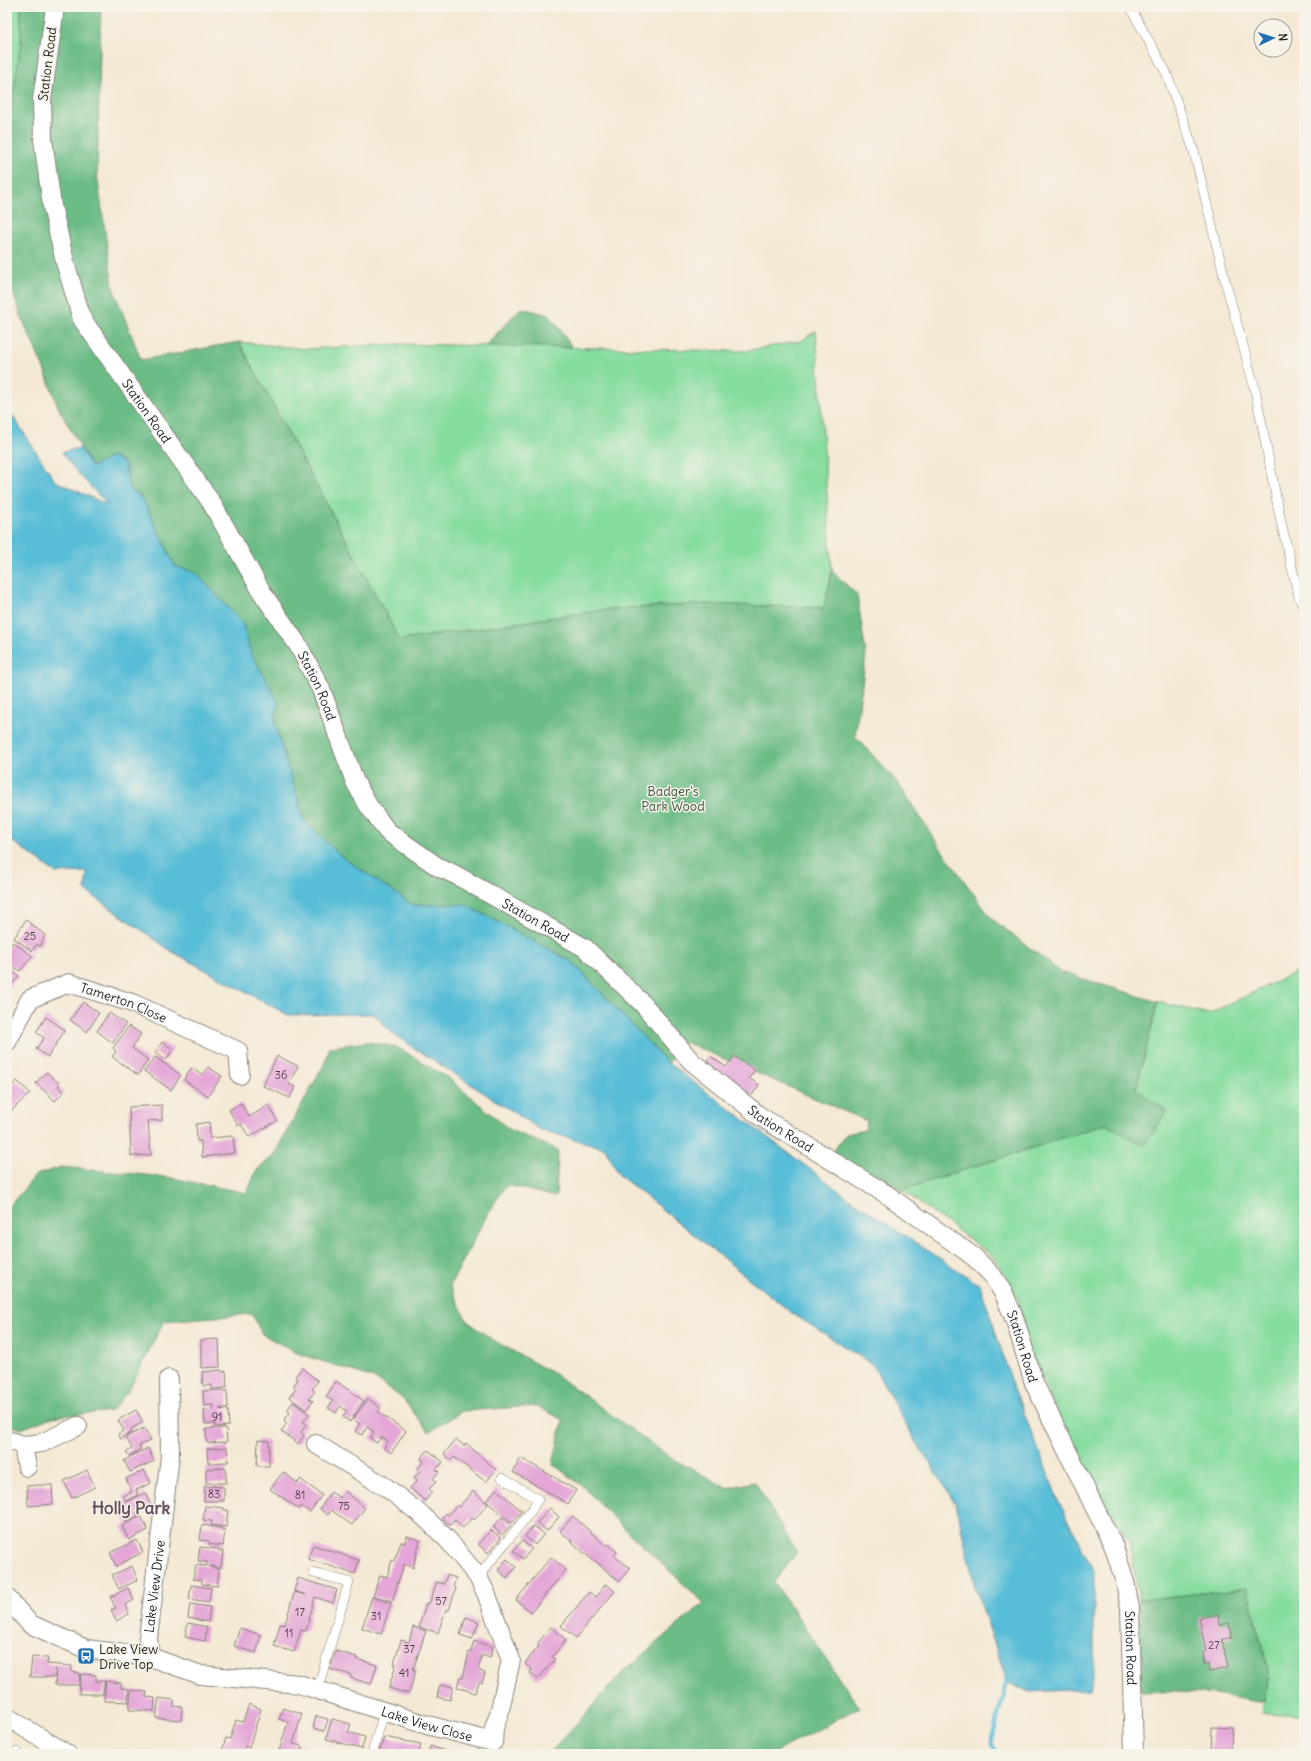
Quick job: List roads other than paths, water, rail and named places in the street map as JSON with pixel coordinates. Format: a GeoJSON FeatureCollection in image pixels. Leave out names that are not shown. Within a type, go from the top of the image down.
{"type":"FeatureCollection","features":[{"type":"Feature","properties":{"kind":"street","name":"Station Road"},"geometry":{"type":"LineString","coordinates":[[55,7],[42,100],[43,140],[52,206],[65,262],[82,319],[211,502],[263,594],[298,645],[322,689],[355,782],[368,804],[387,831],[438,867],[454,874],[584,948],[643,1004],[691,1061],[761,1117],[889,1196],[974,1257],[992,1276],[1004,1294],[1015,1320],[1034,1383],[1114,1546],[1125,1582],[1130,1608],[1134,1754]]}},
{"type":"Feature","properties":{"kind":"street","name":"Tamerton Close"},"geometry":{"type":"LineString","coordinates":[[7,1042],[30,999],[69,984],[132,1003],[238,1051],[240,1075]]}},
{"type":"Feature","properties":{"kind":"street","name":"Lake View Drive"},"geometry":{"type":"LineString","coordinates":[[150,1657],[148,1638],[170,1456],[170,1380]]}},
{"type":"Feature","properties":{"kind":"street"},"geometry":{"type":"LineString","coordinates":[[27,1467],[15,1442],[42,1443],[78,1426]]}},
{"type":"Feature","properties":{"kind":"street","name":"Lake View Close"},"geometry":{"type":"LineString","coordinates":[[150,1657],[201,1675],[299,1684],[384,1712],[493,1742],[494,1728],[499,1714],[511,1660],[486,1593],[478,1577],[448,1540],[424,1517],[387,1488],[316,1444]]}},
{"type":"Feature","properties":{"kind":"street"},"geometry":{"type":"LineString","coordinates":[[7,1598],[30,1624],[86,1650],[150,1657]]}},
{"type":"Feature","properties":{"kind":"street"},"geometry":{"type":"LineString","coordinates":[[7,1716],[67,1754]]}},
{"type":"Feature","properties":{"kind":"lane"},"geometry":{"type":"LineString","coordinates":[[1130,7],[1166,72],[1194,151],[1226,284],[1255,389],[1281,522],[1299,597],[1304,609]]}},
{"type":"Feature","properties":{"kind":"lane"},"geometry":{"type":"LineString","coordinates":[[478,1577],[531,1511],[538,1498],[502,1478]]}},
{"type":"Feature","properties":{"kind":"lane"},"geometry":{"type":"LineString","coordinates":[[312,1573],[349,1582],[317,1690]]}},
{"type":"Feature","properties":{"kind":"lane"},"geometry":{"type":"LineString","coordinates":[[372,1754],[384,1712]]}},
{"type":"Feature","properties":{"kind":"water"},"geometry":{"type":"Polygon","coordinates":[[[7,407],[55,481],[108,505],[75,470],[62,452],[80,448],[92,467],[113,456],[125,464],[129,488],[142,498],[175,566],[196,573],[243,624],[251,653],[278,701],[275,722],[305,821],[342,857],[413,905],[464,904],[571,961],[668,1063],[850,1199],[980,1285],[1014,1388],[1059,1502],[1094,1572],[1094,1665],[1090,1689],[1029,1692],[1007,1681],[974,1583],[956,1504],[910,1432],[873,1365],[792,1313],[619,1175],[605,1148],[541,1130],[393,1034],[373,1014],[288,1015],[171,951],[85,890],[87,872],[56,873],[7,837],[7,407]]]}},
{"type":"Feature","properties":{"kind":"waterway"},"geometry":{"type":"LineString","coordinates":[[998,1754],[991,1744],[1007,1681],[1006,1676]]}},
{"type":"Feature","properties":{"kind":"place","name":"Lake View Drive Top"},"geometry":{"type":"Point","coordinates":[86,1656]}},
{"type":"Feature","properties":{"kind":"district","name":"Holly Park"},"geometry":{"type":"Point","coordinates":[131,1508]}},
{"type":"Feature","properties":{"kind":"park label","name":"Badger's Park Wood"},"geometry":{"type":"Point","coordinates":[673,798]}}]}
